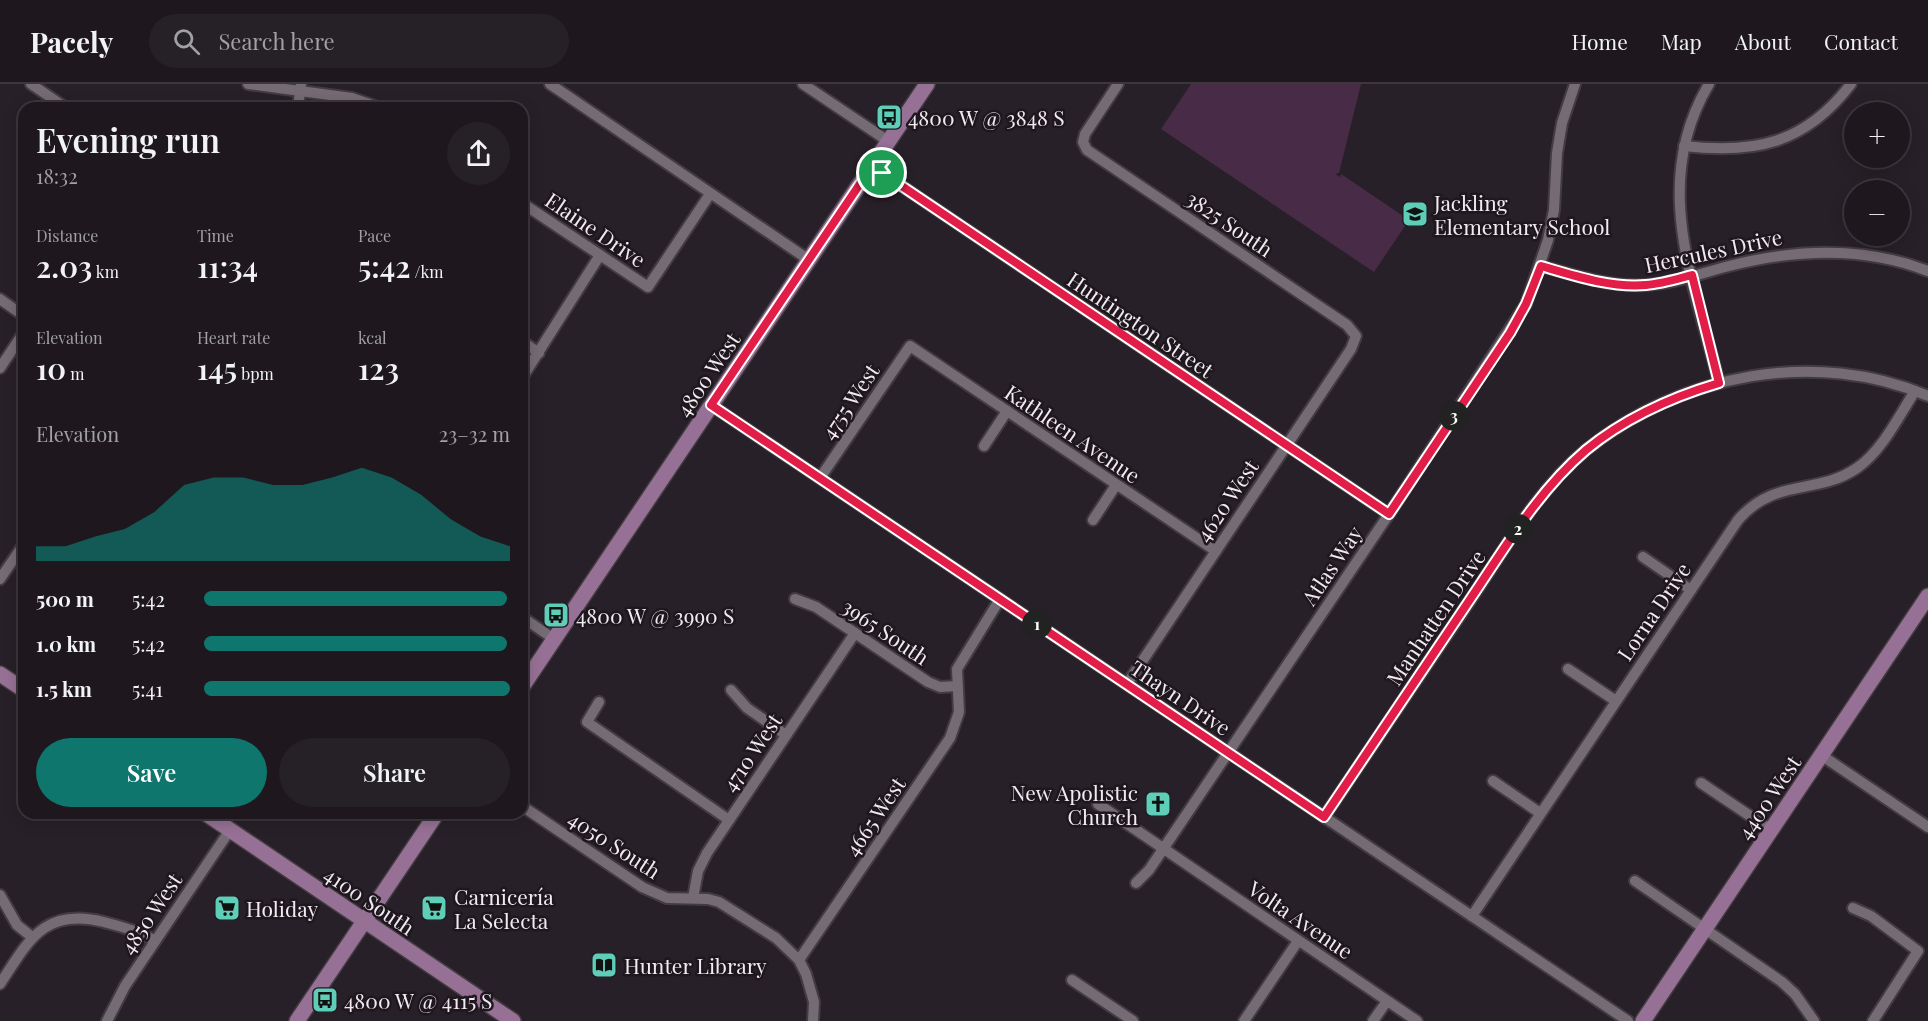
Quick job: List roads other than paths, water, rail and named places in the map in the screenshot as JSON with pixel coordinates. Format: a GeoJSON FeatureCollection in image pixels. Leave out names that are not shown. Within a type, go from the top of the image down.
{"type":"FeatureCollection","features":[{"type":"Feature","properties":{"kind":"main road","name":"4800 West"},"geometry":{"type":"LineString","coordinates":[[528,678],[927,84]]}},
{"type":"Feature","properties":{"kind":"main road","name":"4400 West"},"geometry":{"type":"LineString","coordinates":[[1643,1021],[1928,596]]}},
{"type":"Feature","properties":{"kind":"main road"},"geometry":{"type":"LineString","coordinates":[[0,674],[18,686]]}},
{"type":"Feature","properties":{"kind":"main road","name":"4100 South"},"geometry":{"type":"LineString","coordinates":[[214,819],[513,1021]]}},
{"type":"Feature","properties":{"kind":"main road"},"geometry":{"type":"LineString","coordinates":[[297,1021],[434,819]]}},
{"type":"Feature","properties":{"kind":"street"},"geometry":{"type":"LineString","coordinates":[[31,84],[57,102]]}},
{"type":"Feature","properties":{"kind":"street"},"geometry":{"type":"LineString","coordinates":[[248,84],[301,88],[364,102]]}},
{"type":"Feature","properties":{"kind":"street"},"geometry":{"type":"LineString","coordinates":[[550,84],[808,260]]}},
{"type":"Feature","properties":{"kind":"street"},"geometry":{"type":"LineString","coordinates":[[803,84],[888,141]]}},
{"type":"Feature","properties":{"kind":"street","name":"3825 South"},"geometry":{"type":"LineString","coordinates":[[1118,84],[1087,131],[1083,142],[1090,153],[1347,325],[1356,336]]}},
{"type":"Feature","properties":{"kind":"street","name":"Atlas Way"},"geometry":{"type":"LineString","coordinates":[[1136,883],[1163,848],[1389,514],[1510,333],[1526,304],[1541,266],[1554,210],[1561,130],[1575,84]]}},
{"type":"Feature","properties":{"kind":"street"},"geometry":{"type":"LineString","coordinates":[[1709,84],[1691,119],[1684,146],[1678,179],[1678,213],[1719,383]]}},
{"type":"Feature","properties":{"kind":"street"},"geometry":{"type":"LineString","coordinates":[[1684,146],[1733,150],[1782,140],[1821,116],[1851,84]]}},
{"type":"Feature","properties":{"kind":"street","name":"Huntington Street"},"geometry":{"type":"LineString","coordinates":[[872,166],[1389,514]]}},
{"type":"Feature","properties":{"kind":"street","name":"Elaine Drive"},"geometry":{"type":"LineString","coordinates":[[528,207],[648,288],[710,194]]}},
{"type":"Feature","properties":{"kind":"street","name":"Hercules Drive"},"geometry":{"type":"LineString","coordinates":[[1541,266],[1585,278],[1627,285],[1648,285],[1764,257],[1814,252],[1860,254],[1928,271]]}},
{"type":"Feature","properties":{"kind":"street"},"geometry":{"type":"LineString","coordinates":[[528,369],[600,255]]}},
{"type":"Feature","properties":{"kind":"street"},"geometry":{"type":"LineString","coordinates":[[0,299],[18,312]]}},
{"type":"Feature","properties":{"kind":"street","name":"4620 West"},"geometry":{"type":"LineString","coordinates":[[1127,684],[1351,349],[1356,336]]}},
{"type":"Feature","properties":{"kind":"street"},"geometry":{"type":"LineString","coordinates":[[0,368],[18,341]]}},
{"type":"Feature","properties":{"kind":"street"},"geometry":{"type":"LineString","coordinates":[[528,345],[539,353]]}},
{"type":"Feature","properties":{"kind":"street","name":"Kathleen Avenue"},"geometry":{"type":"LineString","coordinates":[[910,346],[1216,551]]}},
{"type":"Feature","properties":{"kind":"street","name":"4755 West"},"geometry":{"type":"LineString","coordinates":[[820,478],[910,346]]}},
{"type":"Feature","properties":{"kind":"street","name":"Manhatten Drive"},"geometry":{"type":"LineString","coordinates":[[1324,817],[1539,499],[1587,450],[1648,410],[1683,394],[1719,383],[1770,373],[1818,372],[1887,381],[1928,396]]}},
{"type":"Feature","properties":{"kind":"street","name":"Lorna Drive"},"geometry":{"type":"LineString","coordinates":[[1472,916],[1746,510],[1769,494],[1831,480],[1858,467],[1876,449],[1916,391]]}},
{"type":"Feature","properties":{"kind":"street","name":"Thayn Drive"},"geometry":{"type":"LineString","coordinates":[[711,405],[1628,1021]]}},
{"type":"Feature","properties":{"kind":"street"},"geometry":{"type":"LineString","coordinates":[[984,447],[1007,411]]}},
{"type":"Feature","properties":{"kind":"street"},"geometry":{"type":"LineString","coordinates":[[1093,520],[1116,485]]}},
{"type":"Feature","properties":{"kind":"street"},"geometry":{"type":"LineString","coordinates":[[0,579],[18,553]]}},
{"type":"Feature","properties":{"kind":"street"},"geometry":{"type":"LineString","coordinates":[[1642,557],[1691,590]]}},
{"type":"Feature","properties":{"kind":"street","name":"3965 South"},"geometry":{"type":"LineString","coordinates":[[795,599],[816,607],[932,684],[957,686]]}},
{"type":"Feature","properties":{"kind":"street","name":"4665 West"},"geometry":{"type":"LineString","coordinates":[[799,960],[950,738],[959,712],[957,669],[1000,599]]}},
{"type":"Feature","properties":{"kind":"street"},"geometry":{"type":"LineString","coordinates":[[528,621],[554,639]]}},
{"type":"Feature","properties":{"kind":"street","name":"4710 West"},"geometry":{"type":"LineString","coordinates":[[693,898],[698,870],[855,633]]}},
{"type":"Feature","properties":{"kind":"street"},"geometry":{"type":"LineString","coordinates":[[1568,669],[1616,701]]}},
{"type":"Feature","properties":{"kind":"street"},"geometry":{"type":"LineString","coordinates":[[731,690],[747,708],[786,735]]}},
{"type":"Feature","properties":{"kind":"street"},"geometry":{"type":"LineString","coordinates":[[599,702],[587,722],[729,820]]}},
{"type":"Feature","properties":{"kind":"street"},"geometry":{"type":"LineString","coordinates":[[1821,756],[1928,827]]}},
{"type":"Feature","properties":{"kind":"street"},"geometry":{"type":"LineString","coordinates":[[1493,781],[1540,813]]}},
{"type":"Feature","properties":{"kind":"street"},"geometry":{"type":"LineString","coordinates":[[1701,783],[1771,830]]}},
{"type":"Feature","properties":{"kind":"street","name":"Volta Avenue"},"geometry":{"type":"LineString","coordinates":[[1097,797],[1098,804],[1417,1021]]}},
{"type":"Feature","properties":{"kind":"street","name":"4050 South"},"geometry":{"type":"LineString","coordinates":[[528,810],[642,887],[668,898],[708,899],[728,907],[776,938],[799,960]]}},
{"type":"Feature","properties":{"kind":"street","name":"4850 West"},"geometry":{"type":"LineString","coordinates":[[107,1021],[120,994],[230,830]]}},
{"type":"Feature","properties":{"kind":"street"},"geometry":{"type":"LineString","coordinates":[[1635,881],[1782,982],[1795,994],[1814,1021]]}},
{"type":"Feature","properties":{"kind":"street"},"geometry":{"type":"LineString","coordinates":[[0,895],[17,925],[32,937]]}},
{"type":"Feature","properties":{"kind":"street"},"geometry":{"type":"LineString","coordinates":[[1853,909],[1871,916],[1918,951],[1873,1021]]}},
{"type":"Feature","properties":{"kind":"street"},"geometry":{"type":"LineString","coordinates":[[0,984],[32,937],[53,922],[76,917],[130,929],[155,941]]}},
{"type":"Feature","properties":{"kind":"street"},"geometry":{"type":"LineString","coordinates":[[1244,1021],[1298,941]]}},
{"type":"Feature","properties":{"kind":"street"},"geometry":{"type":"LineString","coordinates":[[799,960],[811,988],[813,1021]]}},
{"type":"Feature","properties":{"kind":"street"},"geometry":{"type":"LineString","coordinates":[[1071,980],[1133,1021]]}},
{"type":"Feature","properties":{"kind":"street"},"geometry":{"type":"LineString","coordinates":[[1373,1021],[1387,1001]]}},
{"type":"Feature","properties":{"kind":"place","name":"4800 W @ 3848 S"},"geometry":{"type":"Point","coordinates":[889,117]}},
{"type":"Feature","properties":{"kind":"place","name":"Jackling Elementary School"},"geometry":{"type":"Point","coordinates":[1415,214]}},
{"type":"Feature","properties":{"kind":"place","name":"4800 W @ 3990 S"},"geometry":{"type":"Point","coordinates":[556,615]}},
{"type":"Feature","properties":{"kind":"place","name":"New Apolistic Church"},"geometry":{"type":"Point","coordinates":[1158,804]}},
{"type":"Feature","properties":{"kind":"place","name":"Holiday"},"geometry":{"type":"Point","coordinates":[227,908]}},
{"type":"Feature","properties":{"kind":"place","name":"Carnicería La Selecta"},"geometry":{"type":"Point","coordinates":[434,908]}},
{"type":"Feature","properties":{"kind":"place","name":"Hunter Library"},"geometry":{"type":"Point","coordinates":[604,965]}},
{"type":"Feature","properties":{"kind":"place","name":"4800 W @ 4115 S"},"geometry":{"type":"Point","coordinates":[325,1000]}}]}
